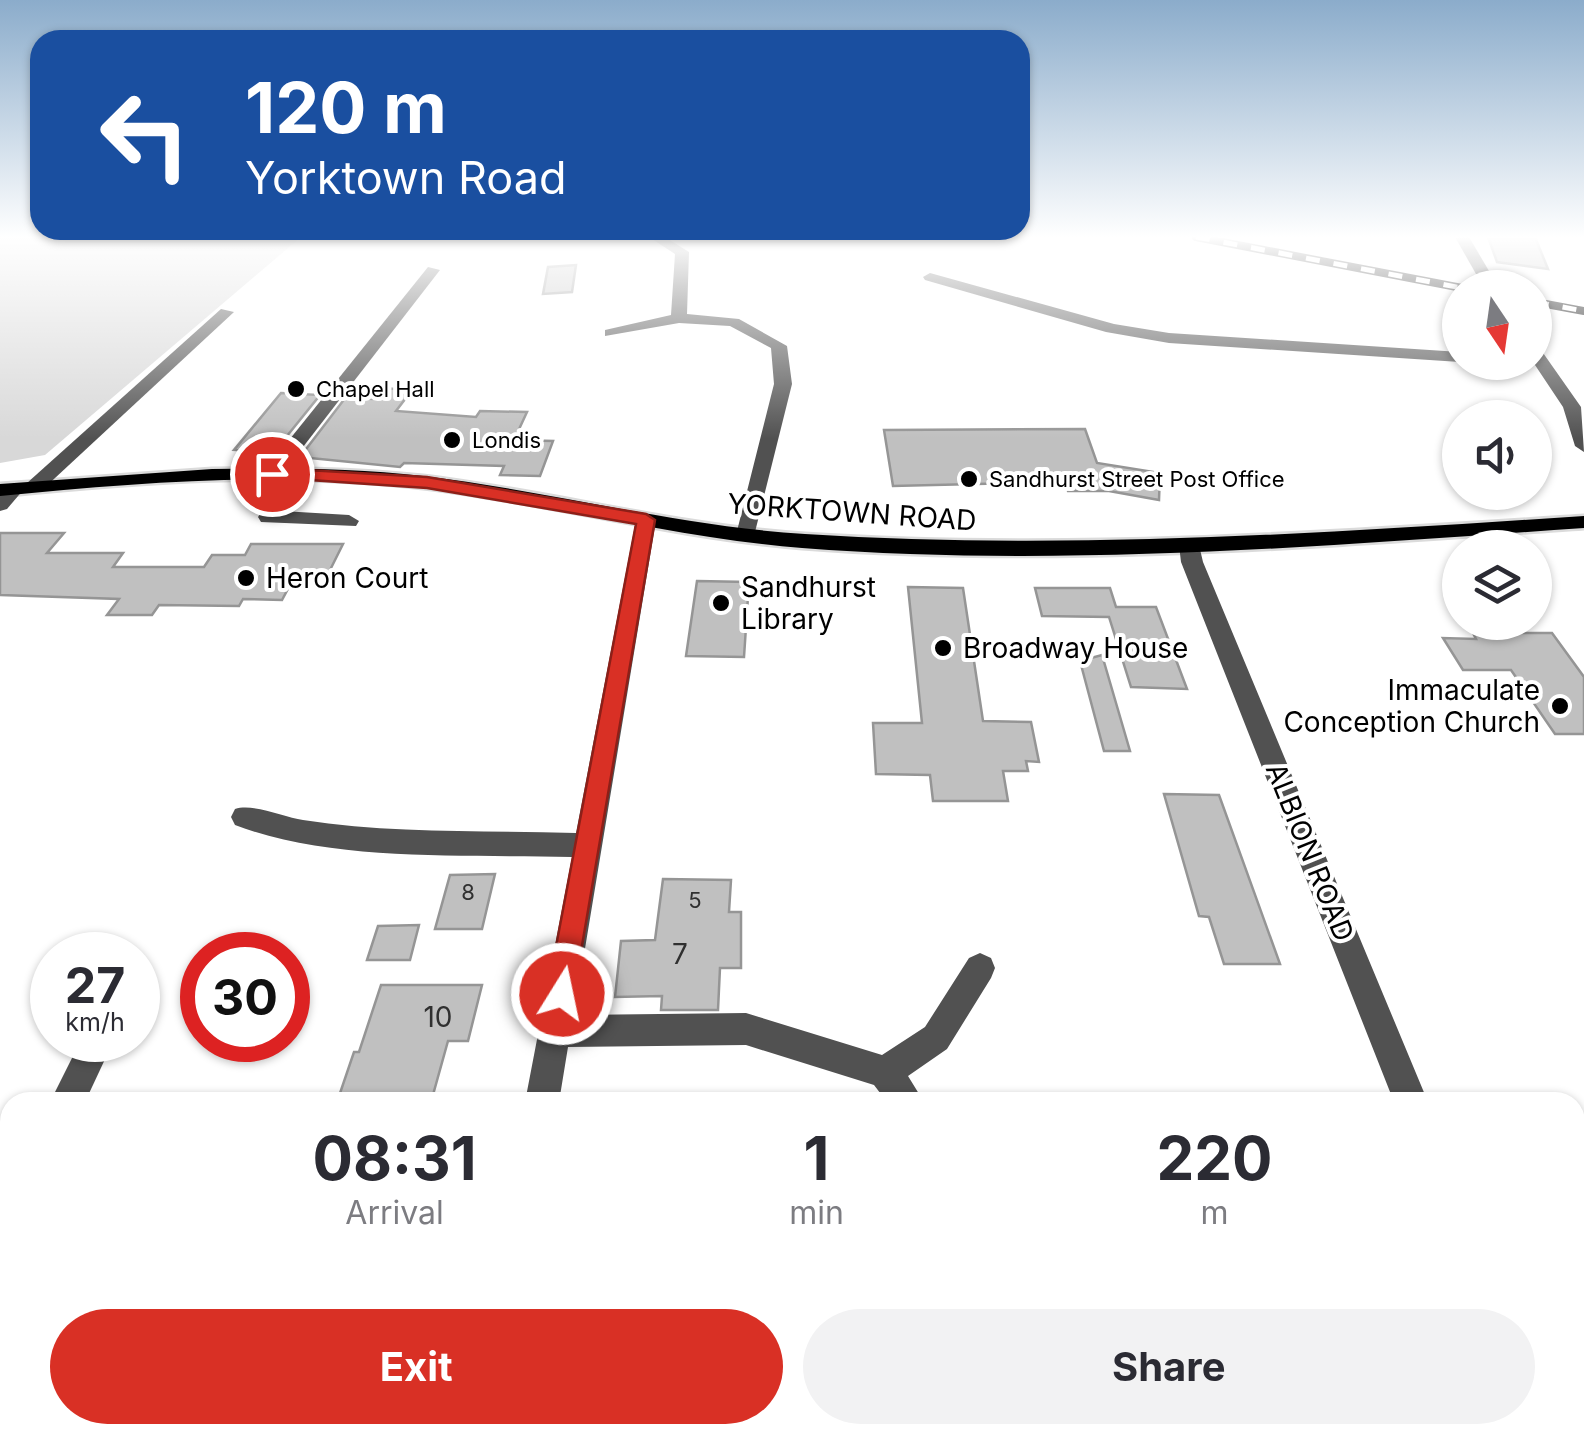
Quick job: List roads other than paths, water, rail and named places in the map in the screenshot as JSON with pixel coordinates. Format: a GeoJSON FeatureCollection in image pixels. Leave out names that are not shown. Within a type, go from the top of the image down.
{"type":"FeatureCollection","features":[{"type":"Feature","properties":{"kind":"main road","name":"YORKTOWN ROAD"},"geometry":{"type":"LineString","coordinates":[[12,493],[297,474],[427,483],[799,541],[1005,549],[1190,545],[1584,522]]}},
{"type":"Feature","properties":{"kind":"street"},"geometry":{"type":"LineString","coordinates":[[272,474],[406,304]]}},
{"type":"Feature","properties":{"kind":"street"},"geometry":{"type":"LineString","coordinates":[[679,318],[680,304]]}},
{"type":"Feature","properties":{"kind":"street"},"geometry":{"type":"LineString","coordinates":[[1026,304],[1112,329],[1169,338],[1442,356]]}},
{"type":"Feature","properties":{"kind":"street"},"geometry":{"type":"LineString","coordinates":[[12,493],[226,312]]}},
{"type":"Feature","properties":{"kind":"street"},"geometry":{"type":"LineString","coordinates":[[611,333],[679,318],[733,322],[779,346],[783,384],[746,535]]}},
{"type":"Feature","properties":{"kind":"street"},"geometry":{"type":"LineString","coordinates":[[1552,378],[1572,407],[1584,446]]}},
{"type":"Feature","properties":{"kind":"street"},"geometry":{"type":"LineString","coordinates":[[297,474],[268,516],[349,521]]}},
{"type":"Feature","properties":{"kind":"street"},"geometry":{"type":"LineString","coordinates":[[544,1092],[646,520]]}},
{"type":"Feature","properties":{"kind":"street","name":"ALBION ROAD"},"geometry":{"type":"LineString","coordinates":[[1190,545],[1192,562],[1407,1092]]}},
{"type":"Feature","properties":{"kind":"street"},"geometry":{"type":"LineString","coordinates":[[245,817],[268,826],[336,837],[588,846]]}},
{"type":"Feature","properties":{"kind":"street"},"geometry":{"type":"LineString","coordinates":[[885,1072],[936,1038],[980,968]]}},
{"type":"Feature","properties":{"kind":"street"},"geometry":{"type":"LineString","coordinates":[[555,1031],[746,1030],[885,1072],[900,1092]]}},
{"type":"Feature","properties":{"kind":"street"},"geometry":{"type":"LineString","coordinates":[[72,1092],[87,1062]]}},
{"type":"Feature","properties":{"kind":"railway"},"geometry":{"type":"LineString","coordinates":[[1552,305],[1584,311]]}},
{"type":"Feature","properties":{"kind":"place","name":"Chapel Hall"},"geometry":{"type":"Point","coordinates":[296,389]}},
{"type":"Feature","properties":{"kind":"place","name":"Londis"},"geometry":{"type":"Point","coordinates":[452,440]}},
{"type":"Feature","properties":{"kind":"place","name":"Sandhurst Street Post Office"},"geometry":{"type":"Point","coordinates":[969,479]}},
{"type":"Feature","properties":{"kind":"place","name":"Heron Court"},"geometry":{"type":"Point","coordinates":[246,578]}},
{"type":"Feature","properties":{"kind":"place","name":"Sandhurst Library"},"geometry":{"type":"Point","coordinates":[721,603]}},
{"type":"Feature","properties":{"kind":"place","name":"Broadway House"},"geometry":{"type":"Point","coordinates":[943,648]}},
{"type":"Feature","properties":{"kind":"place","name":"Immaculate Conception Church"},"geometry":{"type":"Point","coordinates":[1560,706]}}]}
